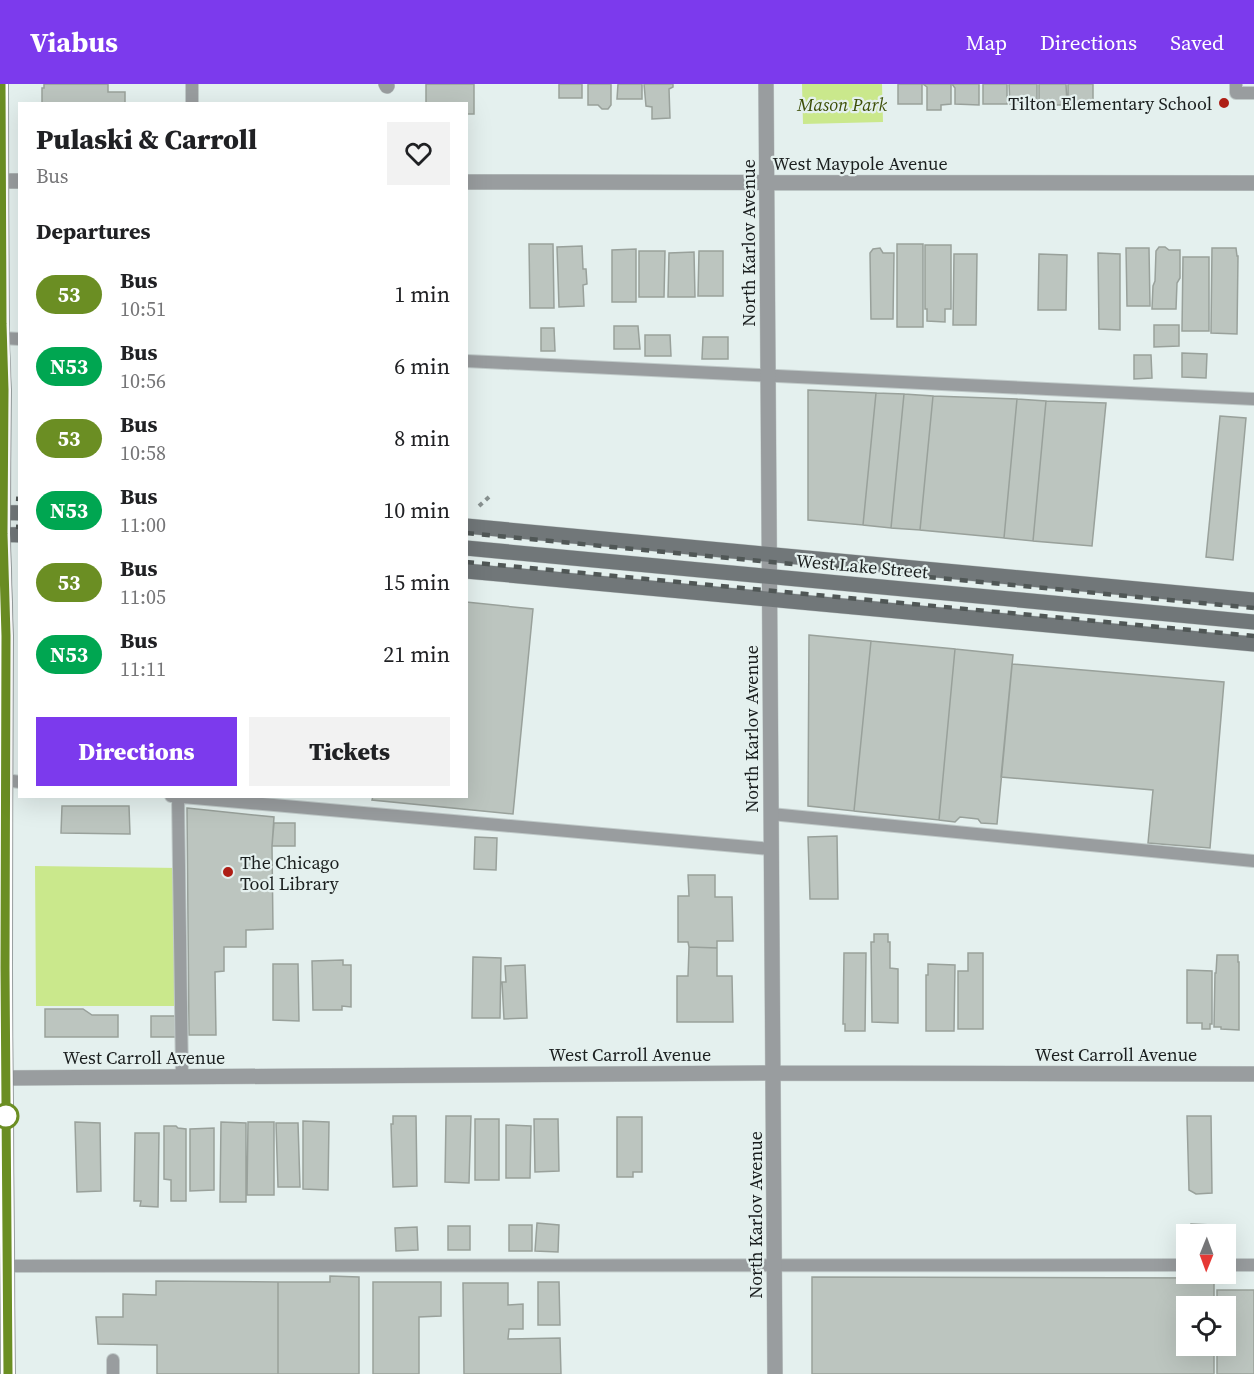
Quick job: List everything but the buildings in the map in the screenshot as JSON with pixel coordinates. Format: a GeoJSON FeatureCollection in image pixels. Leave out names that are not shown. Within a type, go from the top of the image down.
{"type":"FeatureCollection","features":[{"type":"Feature","properties":{"kind":"main road"},"geometry":{"type":"LineString","coordinates":[[1,84],[1,329],[4,390],[1,534],[12,781],[6,1078],[8,1374]]}},
{"type":"Feature","properties":{"kind":"main road"},"geometry":{"type":"LineString","coordinates":[[3,489],[18,489]]}},
{"type":"Feature","properties":{"kind":"main road"},"geometry":{"type":"LineString","coordinates":[[2,512],[18,513]]}},
{"type":"Feature","properties":{"kind":"main road","name":"West Lake Street"},"geometry":{"type":"LineString","coordinates":[[468,526],[1254,600]]}},
{"type":"Feature","properties":{"kind":"main road"},"geometry":{"type":"LineString","coordinates":[[1,534],[18,535]]}},
{"type":"Feature","properties":{"kind":"main road","name":"West Lake Street"},"geometry":{"type":"LineString","coordinates":[[468,548],[1254,622]]}},
{"type":"Feature","properties":{"kind":"main road"},"geometry":{"type":"LineString","coordinates":[[468,571],[1254,644]]}},
{"type":"Feature","properties":{"kind":"street","name":"North Karlov Avenue"},"geometry":{"type":"LineString","coordinates":[[766,84],[775,1374]]}},
{"type":"Feature","properties":{"kind":"street"},"geometry":{"type":"LineString","coordinates":[[2,181],[18,182]]}},
{"type":"Feature","properties":{"kind":"street","name":"West Maypole Avenue"},"geometry":{"type":"LineString","coordinates":[[468,182],[1254,183]]}},
{"type":"Feature","properties":{"kind":"street","name":"West Carroll Avenue"},"geometry":{"type":"LineString","coordinates":[[6,1078],[773,1073],[1254,1074]]}},
{"type":"Feature","properties":{"kind":"lane"},"geometry":{"type":"LineString","coordinates":[[192,84],[192,102]]}},
{"type":"Feature","properties":{"kind":"lane"},"geometry":{"type":"LineString","coordinates":[[1236,84],[1236,93],[1254,93]]}},
{"type":"Feature","properties":{"kind":"lane"},"geometry":{"type":"LineString","coordinates":[[1,329],[18,338]]}},
{"type":"Feature","properties":{"kind":"lane"},"geometry":{"type":"LineString","coordinates":[[468,361],[1254,399]]}},
{"type":"Feature","properties":{"kind":"lane"},"geometry":{"type":"LineString","coordinates":[[178,798],[182,1076]]}},
{"type":"Feature","properties":{"kind":"lane"},"geometry":{"type":"LineString","coordinates":[[189,798],[771,849]]}},
{"type":"Feature","properties":{"kind":"lane"},"geometry":{"type":"LineString","coordinates":[[771,814],[1254,861]]}},
{"type":"Feature","properties":{"kind":"lane"},"geometry":{"type":"LineString","coordinates":[[7,1266],[1176,1265]]}},
{"type":"Feature","properties":{"kind":"lane"},"geometry":{"type":"LineString","coordinates":[[1236,1265],[1254,1265]]}},
{"type":"Feature","properties":{"kind":"lane"},"geometry":{"type":"LineString","coordinates":[[112,1360],[113,1374]]}},
{"type":"Feature","properties":{"kind":"path"},"geometry":{"type":"LineString","coordinates":[[479,506],[489,497]]}},
{"type":"Feature","properties":{"kind":"green space","name":"Mason Park"},"geometry":{"type":"Polygon","coordinates":[[[802,84],[882,84],[883,122],[803,124],[802,84]]]}},
{"type":"Feature","properties":{"kind":"green space"},"geometry":{"type":"Polygon","coordinates":[[[35,866],[179,868],[181,1006],[36,1006],[35,866]]]}},
{"type":"Feature","properties":{"kind":"railway"},"geometry":{"type":"LineString","coordinates":[[0,498],[18,499]]}},
{"type":"Feature","properties":{"kind":"railway"},"geometry":{"type":"LineString","coordinates":[[0,526],[18,527]]}},
{"type":"Feature","properties":{"kind":"railway"},"geometry":{"type":"LineString","coordinates":[[468,533],[1254,608]]}},
{"type":"Feature","properties":{"kind":"railway"},"geometry":{"type":"LineString","coordinates":[[468,562],[1254,636]]}},
{"type":"Feature","properties":{"kind":"bus line","name":"53"},"geometry":{"type":"LineString","coordinates":[[1,84],[3,534],[6,636],[5,968],[8,1374]]}},
{"type":"Feature","properties":{"kind":"place","name":"Tilton Elementary School"},"geometry":{"type":"Point","coordinates":[1224,103]}},
{"type":"Feature","properties":{"kind":"place","name":"The Chicago Tool Library"},"geometry":{"type":"Point","coordinates":[228,872]}}]}
